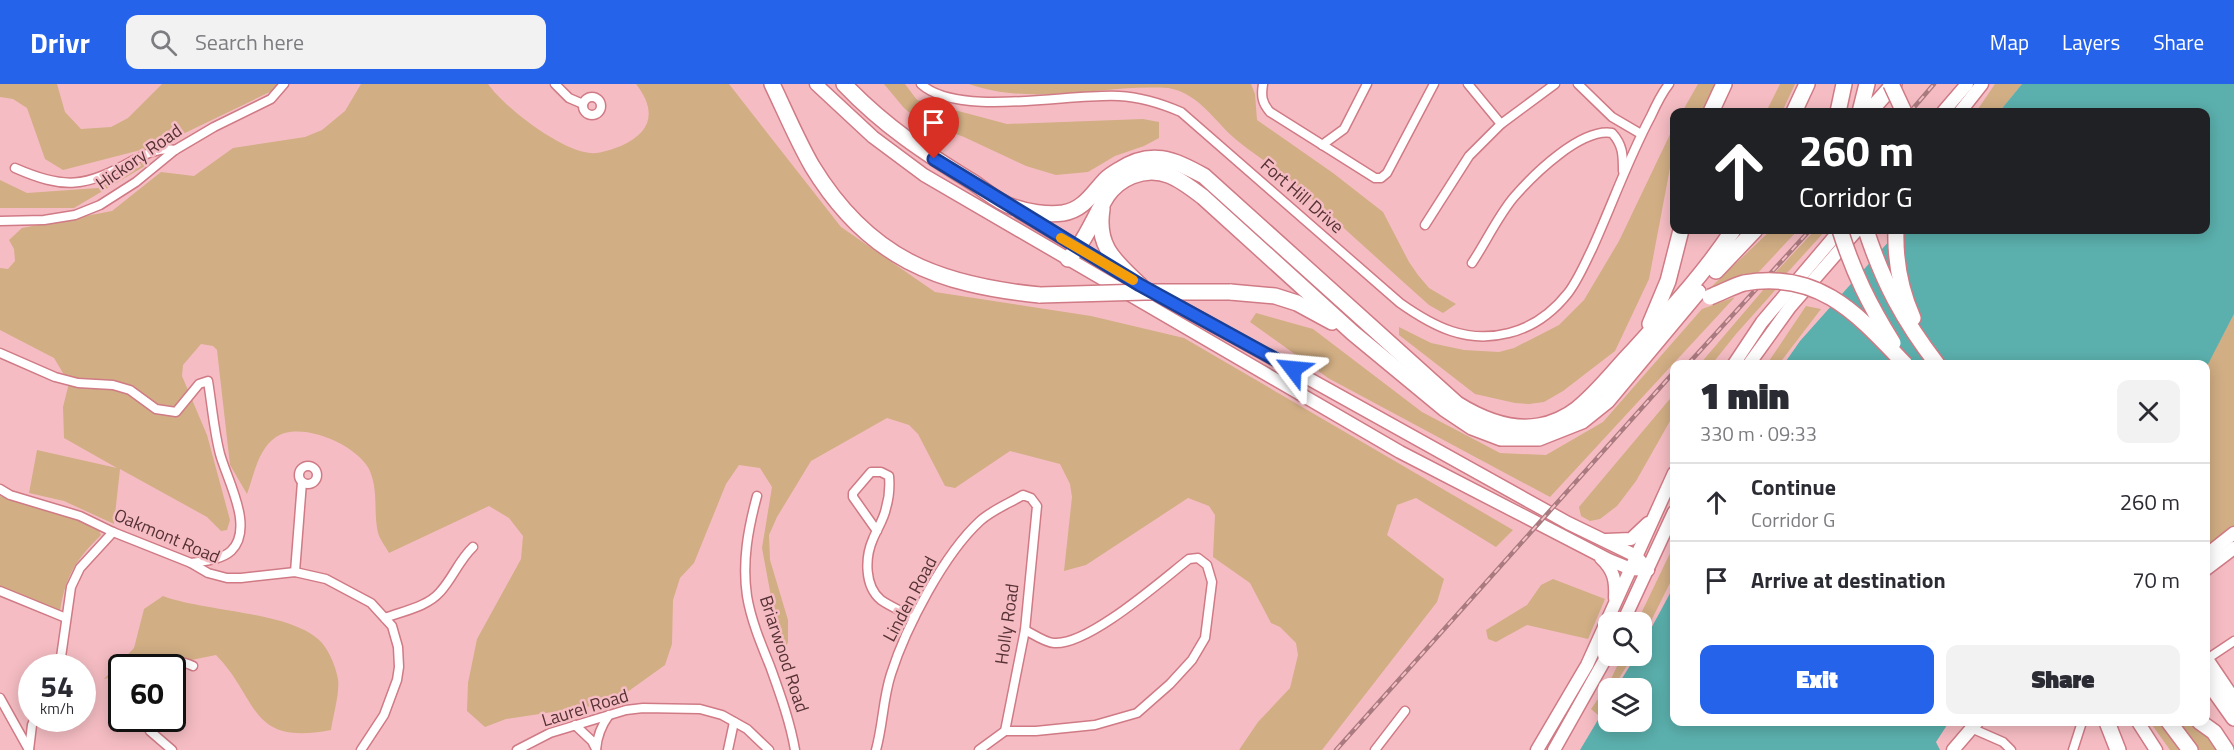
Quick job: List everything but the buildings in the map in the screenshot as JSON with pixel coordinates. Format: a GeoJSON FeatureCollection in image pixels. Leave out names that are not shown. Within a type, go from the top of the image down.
{"type":"FeatureCollection","features":[{"type":"Feature","properties":{"kind":"highway"},"geometry":{"type":"LineString","coordinates":[[772,84],[812,166],[847,214],[877,243],[942,277],[968,285],[1040,295],[1230,292],[1275,296],[1297,303],[1353,333]]}},
{"type":"Feature","properties":{"kind":"highway"},"geometry":{"type":"LineString","coordinates":[[844,84],[862,103],[916,148],[1012,207],[1039,212],[1064,213],[1086,202],[1107,178],[1140,159],[1165,158],[1204,176],[1457,404],[1478,417],[1519,427],[1539,426],[1559,420],[1576,410],[1644,347],[1751,234]]}},
{"type":"Feature","properties":{"kind":"highway"},"geometry":{"type":"LineString","coordinates":[[1713,108],[1724,84]]}},
{"type":"Feature","properties":{"kind":"highway"},"geometry":{"type":"LineString","coordinates":[[1796,108],[1807,84]]}},
{"type":"Feature","properties":{"kind":"highway"},"geometry":{"type":"LineString","coordinates":[[1839,108],[1844,84]]}},
{"type":"Feature","properties":{"kind":"highway"},"geometry":{"type":"LineString","coordinates":[[1861,108],[1867,84]]}},
{"type":"Feature","properties":{"kind":"highway"},"geometry":{"type":"LineString","coordinates":[[1872,108],[1893,84],[1902,108]]}},
{"type":"Feature","properties":{"kind":"highway"},"geometry":{"type":"LineString","coordinates":[[1073,251],[1100,194],[1109,181],[1126,165]]}},
{"type":"Feature","properties":{"kind":"highway"},"geometry":{"type":"LineString","coordinates":[[1073,251],[1115,186],[1124,179],[1151,170],[1165,173],[1181,180],[1203,197],[1353,333],[1445,409],[1473,428],[1501,438],[1539,438],[1582,421],[1607,401],[1644,347],[1730,234]]}},
{"type":"Feature","properties":{"kind":"highway"},"geometry":{"type":"LineString","coordinates":[[1103,203],[1100,227],[1105,245],[1114,260],[1140,285]]}},
{"type":"Feature","properties":{"kind":"highway"},"geometry":{"type":"LineString","coordinates":[[1644,347],[1662,298],[1680,234]]}},
{"type":"Feature","properties":{"kind":"highway"},"geometry":{"type":"LineString","coordinates":[[1841,234],[1851,266],[1863,291],[1904,360]]}},
{"type":"Feature","properties":{"kind":"highway"},"geometry":{"type":"LineString","coordinates":[[1867,234],[1886,285],[1905,319],[1934,360]]}},
{"type":"Feature","properties":{"kind":"highway"},"geometry":{"type":"LineString","coordinates":[[1896,234],[1900,282],[1906,303],[1934,360]]}},
{"type":"Feature","properties":{"kind":"highway"},"geometry":{"type":"LineString","coordinates":[[1644,347],[1710,297],[1742,284],[1779,281],[1812,288],[1835,299],[1857,315],[1902,360]]}},
{"type":"Feature","properties":{"kind":"highway"},"geometry":{"type":"LineString","coordinates":[[2210,683],[2234,718]]}},
{"type":"Feature","properties":{"kind":"highway"},"geometry":{"type":"LineString","coordinates":[[2109,726],[2118,750]]}},
{"type":"Feature","properties":{"kind":"highway"},"geometry":{"type":"LineString","coordinates":[[2172,726],[2190,750]]}},
{"type":"Feature","properties":{"kind":"highway"},"geometry":{"type":"LineString","coordinates":[[2199,726],[2216,750]]}},
{"type":"Feature","properties":{"kind":"highway"},"geometry":{"type":"LineString","coordinates":[[2206,726],[2214,732],[2226,750]]}},
{"type":"Feature","properties":{"kind":"main road"},"geometry":{"type":"LineString","coordinates":[[816,84],[873,137],[924,175],[1140,285],[1602,540],[1636,556],[1648,570]]}},
{"type":"Feature","properties":{"kind":"main road"},"geometry":{"type":"LineString","coordinates":[[1946,108],[1967,84]]}},
{"type":"Feature","properties":{"kind":"main road"},"geometry":{"type":"LineString","coordinates":[[1963,108],[1982,84]]}},
{"type":"Feature","properties":{"kind":"main road"},"geometry":{"type":"LineString","coordinates":[[1012,207],[1073,251],[1400,452],[1596,553],[1631,568],[1648,570]]}},
{"type":"Feature","properties":{"kind":"main road"},"geometry":{"type":"LineString","coordinates":[[1737,360],[1762,322],[1837,234]]}},
{"type":"Feature","properties":{"kind":"main road"},"geometry":{"type":"LineString","coordinates":[[1752,360],[1790,307],[1854,234]]}},
{"type":"Feature","properties":{"kind":"main road"},"geometry":{"type":"LineString","coordinates":[[1537,750],[1587,665],[1670,482]]}},
{"type":"Feature","properties":{"kind":"main road"},"geometry":{"type":"LineString","coordinates":[[1602,540],[1616,541],[1631,538],[1654,517]]}},
{"type":"Feature","properties":{"kind":"main road"},"geometry":{"type":"LineString","coordinates":[[1628,612],[1670,521]]}},
{"type":"Feature","properties":{"kind":"main road"},"geometry":{"type":"LineString","coordinates":[[2210,552],[2234,533]]}},
{"type":"Feature","properties":{"kind":"main road"},"geometry":{"type":"LineString","coordinates":[[2210,566],[2234,548]]}},
{"type":"Feature","properties":{"kind":"main road"},"geometry":{"type":"LineString","coordinates":[[1596,553],[1607,563],[1616,579],[1614,607]]}},
{"type":"Feature","properties":{"kind":"main road"},"geometry":{"type":"LineString","coordinates":[[2210,664],[2234,699]]}},
{"type":"Feature","properties":{"kind":"main road"},"geometry":{"type":"LineString","coordinates":[[1554,750],[1601,666]]}},
{"type":"Feature","properties":{"kind":"main road"},"geometry":{"type":"LineString","coordinates":[[1954,749],[1973,726]]}},
{"type":"Feature","properties":{"kind":"main road"},"geometry":{"type":"LineString","coordinates":[[2140,726],[2156,750]]}},
{"type":"Feature","properties":{"kind":"street","name":"Hickory Road"},"geometry":{"type":"LineString","coordinates":[[0,221],[44,220],[75,215],[100,205],[136,182],[176,150],[214,126],[271,99],[284,84]]}},
{"type":"Feature","properties":{"kind":"street"},"geometry":{"type":"LineString","coordinates":[[555,84],[569,98],[583,104]]}},
{"type":"Feature","properties":{"kind":"street","name":"Fort Hill Drive"},"geometry":{"type":"LineString","coordinates":[[921,84],[925,88],[951,98],[982,102],[1116,96],[1144,98],[1180,112],[1400,303],[1431,324],[1463,335],[1492,337],[1526,327],[1549,313],[1570,291],[1604,223],[1641,134],[1669,84]]}},
{"type":"Feature","properties":{"kind":"street"},"geometry":{"type":"LineString","coordinates":[[1263,84],[1262,97],[1264,105],[1270,112],[1374,178],[1381,178],[1387,173],[1434,84]]}},
{"type":"Feature","properties":{"kind":"street"},"geometry":{"type":"LineString","coordinates":[[1322,145],[1344,129],[1367,84]]}},
{"type":"Feature","properties":{"kind":"street"},"geometry":{"type":"LineString","coordinates":[[1468,84],[1501,124]]}},
{"type":"Feature","properties":{"kind":"street"},"geometry":{"type":"LineString","coordinates":[[1425,225],[1469,156],[1501,124],[1555,84]]}},
{"type":"Feature","properties":{"kind":"street"},"geometry":{"type":"LineString","coordinates":[[1578,84],[1612,117],[1641,134]]}},
{"type":"Feature","properties":{"kind":"street"},"geometry":{"type":"LineString","coordinates":[[1612,117],[1612,133]]}},
{"type":"Feature","properties":{"kind":"street"},"geometry":{"type":"LineString","coordinates":[[1472,263],[1513,198],[1571,146],[1586,137],[1602,131],[1612,133],[1620,141],[1623,152],[1623,175]]}},
{"type":"Feature","properties":{"kind":"street"},"geometry":{"type":"LineString","coordinates":[[15,168],[38,178],[70,184],[91,181],[147,153],[166,148],[176,150]]}},
{"type":"Feature","properties":{"kind":"street"},"geometry":{"type":"LineString","coordinates":[[0,353],[56,377],[78,383],[113,385],[130,390],[156,409],[165,411],[176,412],[199,384],[208,381],[220,456],[238,506],[239,538],[231,551],[218,558],[191,563]]}},
{"type":"Feature","properties":{"kind":"street"},"geometry":{"type":"LineString","coordinates":[[877,531],[852,497],[871,472],[889,476],[890,486],[886,510],[877,531],[872,542],[868,564],[871,586],[882,600],[914,618]]}},
{"type":"Feature","properties":{"kind":"street"},"geometry":{"type":"LineString","coordinates":[[295,573],[302,482]]}},
{"type":"Feature","properties":{"kind":"street","name":"Oakmont Road"},"geometry":{"type":"LineString","coordinates":[[0,489],[10,495],[80,516],[113,532],[191,563],[208,573],[226,578],[295,573],[326,579],[371,603],[392,626],[398,647],[399,667],[397,680],[384,715],[361,750]]}},
{"type":"Feature","properties":{"kind":"street","name":"Linden Road"},"geometry":{"type":"LineString","coordinates":[[876,750],[891,674],[914,618],[947,561],[963,539],[981,520],[1023,495]]}},
{"type":"Feature","properties":{"kind":"street","name":"Holly Road"},"geometry":{"type":"LineString","coordinates":[[1005,731],[1025,630],[1036,506],[1031,498],[1023,495]]}},
{"type":"Feature","properties":{"kind":"street","name":"Briarwood Road"},"geometry":{"type":"LineString","coordinates":[[757,496],[748,530],[747,598],[791,727],[795,750]]}},
{"type":"Feature","properties":{"kind":"street"},"geometry":{"type":"LineString","coordinates":[[61,654],[71,587],[80,568],[113,532]]}},
{"type":"Feature","properties":{"kind":"street"},"geometry":{"type":"LineString","coordinates":[[385,618],[425,603],[439,593],[463,556],[473,547]]}},
{"type":"Feature","properties":{"kind":"street"},"geometry":{"type":"LineString","coordinates":[[979,750],[1005,731],[1063,730],[1095,725],[1137,713],[1170,684],[1192,660],[1204,638],[1212,582],[1207,565],[1198,558],[1190,559],[1129,606],[1082,637],[1054,644],[1025,630]]}},
{"type":"Feature","properties":{"kind":"street"},"geometry":{"type":"LineString","coordinates":[[0,591],[66,618]]}},
{"type":"Feature","properties":{"kind":"street"},"geometry":{"type":"LineString","coordinates":[[2210,656],[2234,641]]}},
{"type":"Feature","properties":{"kind":"street"},"geometry":{"type":"LineString","coordinates":[[186,662],[193,666]]}},
{"type":"Feature","properties":{"kind":"street"},"geometry":{"type":"LineString","coordinates":[[0,698],[29,750]]}},
{"type":"Feature","properties":{"kind":"street","name":"Laurel Road"},"geometry":{"type":"LineString","coordinates":[[517,750],[550,734],[626,710],[700,709],[722,715],[734,722]]}},
{"type":"Feature","properties":{"kind":"street"},"geometry":{"type":"LineString","coordinates":[[1375,750],[1405,711]]}},
{"type":"Feature","properties":{"kind":"street"},"geometry":{"type":"LineString","coordinates":[[596,750],[597,739],[609,715]]}},
{"type":"Feature","properties":{"kind":"street"},"geometry":{"type":"LineString","coordinates":[[728,750],[734,722],[747,729],[769,750]]}},
{"type":"Feature","properties":{"kind":"street"},"geometry":{"type":"LineString","coordinates":[[575,725],[592,741],[596,750]]}},
{"type":"Feature","properties":{"kind":"street"},"geometry":{"type":"LineString","coordinates":[[1976,726],[2003,742],[2011,750]]}},
{"type":"Feature","properties":{"kind":"street"},"geometry":{"type":"LineString","coordinates":[[2073,750],[2081,726]]}},
{"type":"Feature","properties":{"kind":"street"},"geometry":{"type":"LineString","coordinates":[[29,750],[31,732]]}},
{"type":"Feature","properties":{"kind":"street"},"geometry":{"type":"LineString","coordinates":[[151,732],[172,750]]}},
{"type":"Feature","properties":{"kind":"shaded area"},"geometry":{"type":"Polygon","coordinates":[[[0,84],[57,84],[65,112],[81,129],[111,127],[128,118],[162,84],[279,84],[278,88],[160,145],[63,170],[45,159],[27,108],[13,99],[0,97],[0,84]]]}},
{"type":"Feature","properties":{"kind":"shaded area"},"geometry":{"type":"Polygon","coordinates":[[[361,84],[488,84],[520,116],[549,136],[578,150],[594,153],[621,146],[645,127],[649,112],[643,94],[636,84],[729,84],[841,227],[935,292],[1091,316],[1184,338],[1513,530],[1496,547],[1416,498],[1397,505],[1387,535],[1444,579],[1437,602],[1322,750],[1239,750],[1258,722],[1290,688],[1298,655],[1296,643],[1280,627],[1271,623],[1250,583],[1213,557],[1215,515],[1209,506],[1188,498],[1086,565],[1064,571],[1072,497],[1070,484],[1060,464],[1010,451],[955,488],[945,486],[918,434],[909,425],[887,418],[811,461],[777,517],[769,535],[770,560],[788,620],[788,642],[782,656],[762,548],[772,487],[760,468],[739,465],[726,484],[694,563],[680,578],[673,600],[672,644],[665,665],[612,703],[506,719],[485,727],[467,711],[468,683],[477,639],[521,559],[523,536],[509,518],[489,506],[389,553],[378,533],[374,485],[369,469],[353,451],[313,433],[299,431],[287,433],[270,442],[257,463],[247,494],[230,465],[217,350],[213,346],[201,344],[183,365],[182,376],[207,435],[230,520],[227,530],[221,531],[207,517],[120,469],[114,524],[64,501],[29,493],[37,450],[117,468],[64,438],[63,407],[69,383],[54,358],[0,330],[0,268],[8,269],[15,261],[14,249],[9,240],[22,228],[112,211],[161,172],[194,176],[233,148],[305,137],[322,130],[345,111],[361,84]]]}},
{"type":"Feature","properties":{"kind":"shaded area"},"geometry":{"type":"Polygon","coordinates":[[[884,84],[905,84],[917,100],[1007,124],[1143,119],[1159,122],[1159,138],[1115,156],[1088,172],[1056,175],[1026,166],[964,137],[918,120],[904,108],[884,84]]]}},
{"type":"Feature","properties":{"kind":"shaded area"},"geometry":{"type":"Polygon","coordinates":[[[969,84],[1251,84],[1255,94],[1257,120],[1333,173],[1383,212],[1418,275],[1429,288],[1456,304],[1443,313],[1429,305],[1290,180],[1239,142],[1198,102],[1179,91],[1168,88],[1143,88],[1018,94],[993,91],[969,84]]]}},
{"type":"Feature","properties":{"kind":"shaded area"},"geometry":{"type":"Polygon","coordinates":[[[1698,84],[1719,84],[1704,108],[1684,108],[1698,84]]]}},
{"type":"Feature","properties":{"kind":"shaded area"},"geometry":{"type":"Polygon","coordinates":[[[1780,84],[1795,84],[1784,108],[1768,108],[1780,84]]]}},
{"type":"Feature","properties":{"kind":"shaded area"},"geometry":{"type":"Polygon","coordinates":[[[1995,84],[2022,84],[2002,108],[1979,108],[1995,84]]]}},
{"type":"Feature","properties":{"kind":"shaded area"},"geometry":{"type":"Polygon","coordinates":[[[1670,134],[1670,168],[1649,279],[1615,351],[1563,391],[1544,402],[1515,403],[1475,394],[1399,335],[1399,327],[1431,343],[1464,350],[1499,352],[1514,348],[1559,325],[1584,300],[1619,241],[1670,134]]]}},
{"type":"Feature","properties":{"kind":"shaded area"},"geometry":{"type":"Polygon","coordinates":[[[144,160],[145,166],[74,208],[0,208],[0,180],[27,193],[98,188],[144,160]]]}},
{"type":"Feature","properties":{"kind":"shaded area"},"geometry":{"type":"Polygon","coordinates":[[[1767,234],[1794,234],[1754,277],[1710,288],[1767,234]]]}},
{"type":"Feature","properties":{"kind":"shaded area"},"geometry":{"type":"Polygon","coordinates":[[[1811,234],[1822,234],[1787,273],[1773,275],[1811,234]]]}},
{"type":"Feature","properties":{"kind":"shaded area"},"geometry":{"type":"Polygon","coordinates":[[[1778,287],[1715,360],[1703,360],[1764,289],[1778,287]]]}},
{"type":"Feature","properties":{"kind":"shaded area"},"geometry":{"type":"Polygon","coordinates":[[[1735,297],[1677,360],[1670,360],[1670,367],[1550,497],[1328,378],[1250,322],[1256,313],[1313,329],[1422,412],[1500,453],[1546,455],[1603,422],[1702,309],[1735,297]]]}},
{"type":"Feature","properties":{"kind":"shaded area"},"geometry":{"type":"Polygon","coordinates":[[[1806,306],[1821,309],[1782,360],[1770,360],[1806,306]]]}},
{"type":"Feature","properties":{"kind":"shaded area"},"geometry":{"type":"Polygon","coordinates":[[[2234,314],[2234,533],[2210,552],[2210,360],[2234,314]]]}},
{"type":"Feature","properties":{"kind":"shaded area"},"geometry":{"type":"Polygon","coordinates":[[[1670,399],[1670,421],[1636,481],[1617,506],[1600,519],[1590,521],[1581,516],[1579,507],[1670,399]]]}},
{"type":"Feature","properties":{"kind":"shaded area"},"geometry":{"type":"Polygon","coordinates":[[[0,496],[80,519],[98,529],[101,535],[73,569],[65,588],[60,611],[0,586],[0,496]]]}},
{"type":"Feature","properties":{"kind":"shaded area"},"geometry":{"type":"Polygon","coordinates":[[[1670,553],[1670,583],[1652,619],[1652,612],[1642,612],[1670,553]]]}},
{"type":"Feature","properties":{"kind":"shaded area"},"geometry":{"type":"Polygon","coordinates":[[[1553,579],[1605,599],[1588,639],[1527,625],[1496,642],[1488,639],[1486,630],[1527,605],[1541,585],[1553,579]]]}},
{"type":"Feature","properties":{"kind":"shaded area"},"geometry":{"type":"Polygon","coordinates":[[[163,596],[201,606],[266,617],[304,630],[318,639],[331,658],[338,679],[331,730],[304,733],[284,731],[270,725],[259,715],[216,655],[186,661],[186,654],[128,654],[134,648],[144,609],[163,596]]]}},
{"type":"Feature","properties":{"kind":"shaded area"},"geometry":{"type":"Polygon","coordinates":[[[1617,666],[1627,666],[1619,678],[1611,678],[1617,666]]]}},
{"type":"Feature","properties":{"kind":"shaded area"},"geometry":{"type":"Polygon","coordinates":[[[1598,699],[1598,715],[1591,709],[1598,699]]]}},
{"type":"Feature","properties":{"kind":"shaded area"},"geometry":{"type":"Polygon","coordinates":[[[2210,722],[2228,748],[2225,750],[2170,750],[2153,726],[2210,726],[2210,722]]]}},
{"type":"Feature","properties":{"kind":"water"},"geometry":{"type":"Polygon","coordinates":[[[2022,84],[2234,84],[2234,314],[2210,360],[1787,360],[1800,341],[1895,234],[2210,234],[2210,108],[2002,108],[2022,84]]]}},
{"type":"Feature","properties":{"kind":"water"},"geometry":{"type":"Polygon","coordinates":[[[1670,593],[1670,726],[1946,726],[1936,742],[1940,750],[1580,750],[1598,720],[1598,732],[1652,732],[1652,678],[1622,678],[1630,666],[1652,666],[1652,627],[1670,593]]]}},
{"type":"Feature","properties":{"kind":"railway"},"geometry":{"type":"LineString","coordinates":[[1913,108],[1934,84]]}},
{"type":"Feature","properties":{"kind":"railway"},"geometry":{"type":"LineString","coordinates":[[1692,360],[1806,234]]}},
{"type":"Feature","properties":{"kind":"railway"},"geometry":{"type":"LineString","coordinates":[[1336,750],[1670,376]]}},
{"type":"Feature","properties":{"kind":"slow traffic"},"geometry":{"type":"LineString","coordinates":[[1061,238],[1133,280]]}},
{"type":"Feature","properties":{"kind":"route"},"geometry":{"type":"LineString","coordinates":[[934,159],[1140,285],[1293,369]]}}]}
